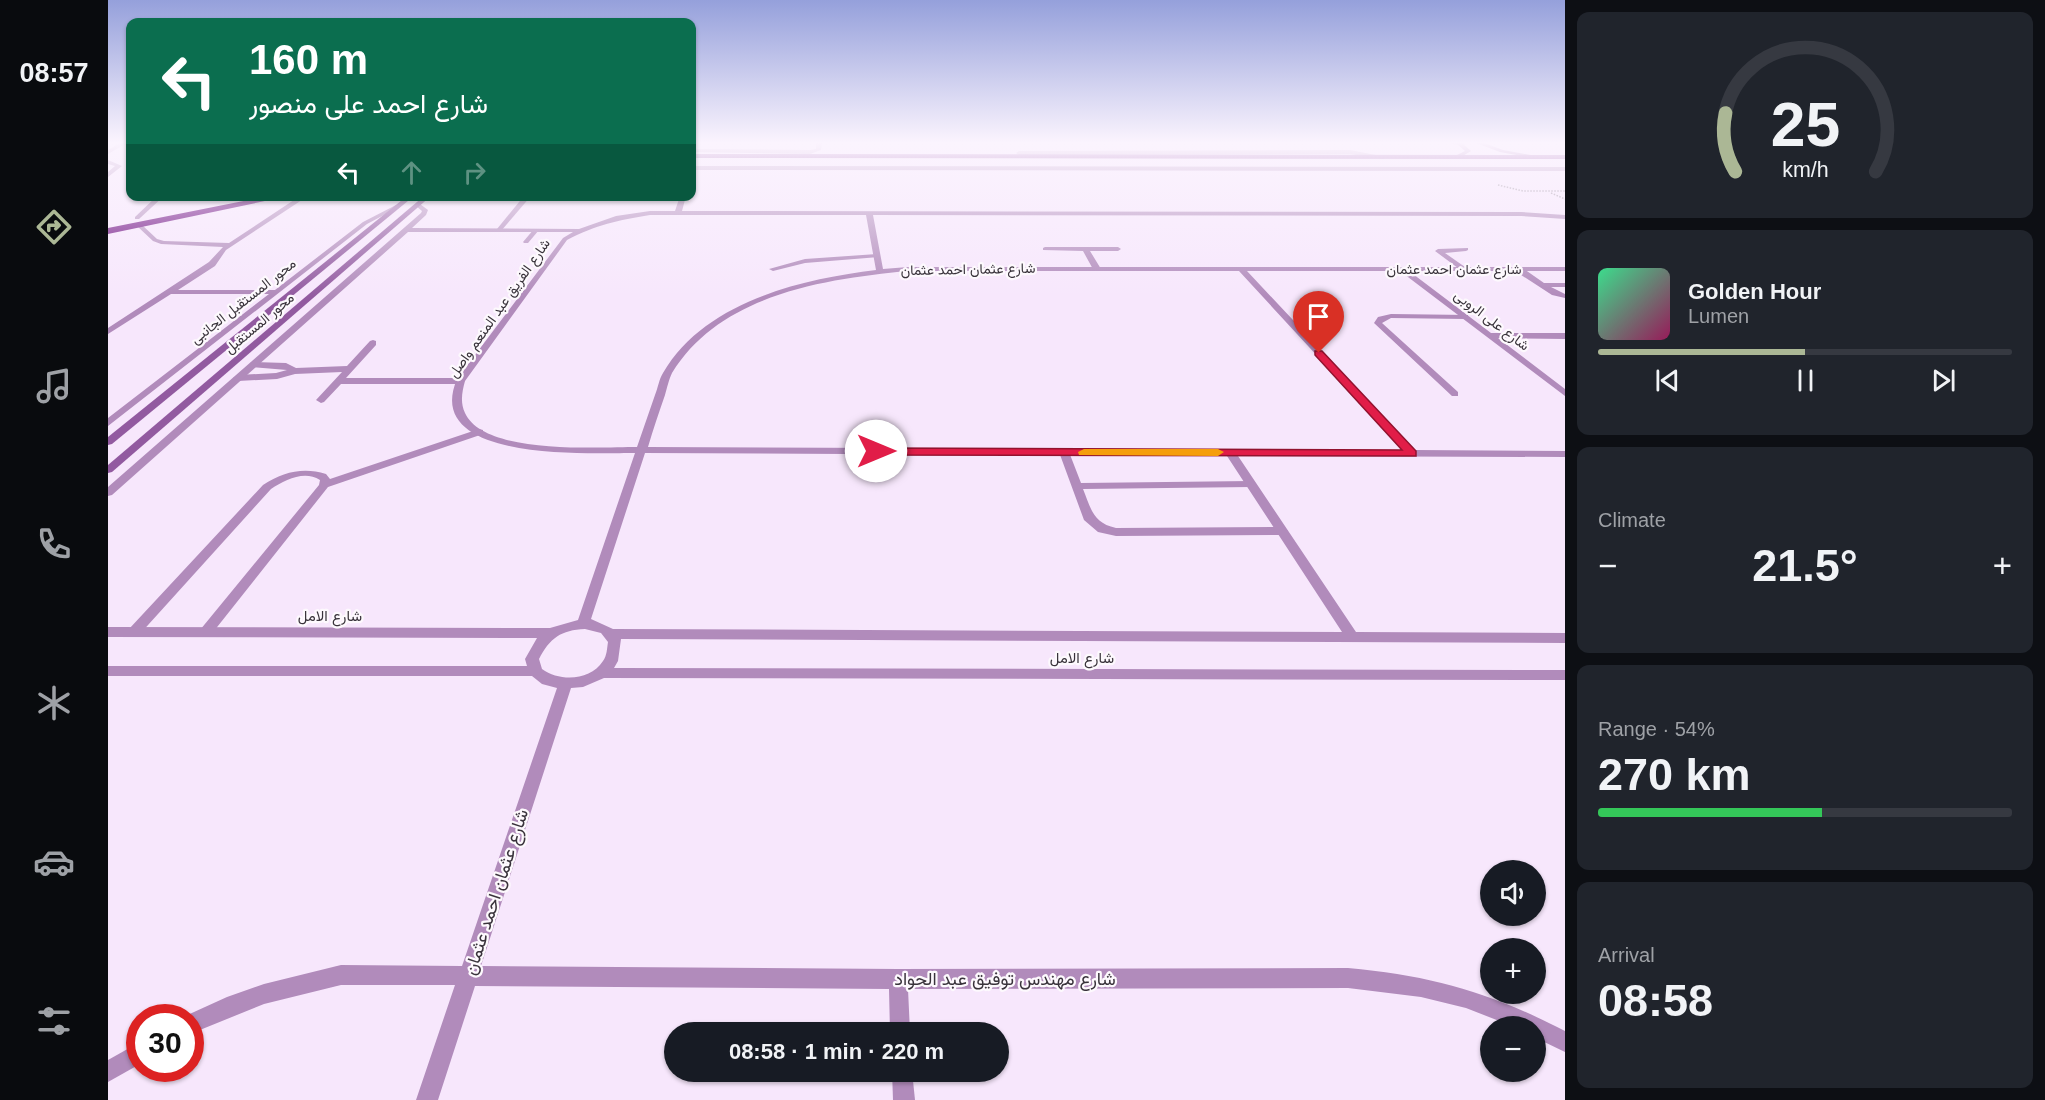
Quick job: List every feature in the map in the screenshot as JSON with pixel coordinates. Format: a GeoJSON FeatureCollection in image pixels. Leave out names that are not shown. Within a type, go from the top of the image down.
{"type":"FeatureCollection","features":[{"type":"Feature","properties":{"kind":"highway"},"geometry":{"type":"LineString","coordinates":[[108,231],[228,201]]}},
{"type":"Feature","properties":{"kind":"highway"},"geometry":{"type":"LineString","coordinates":[[108,223],[138,222],[257,201]]}},
{"type":"Feature","properties":{"kind":"street"},"geometry":{"type":"LineString","coordinates":[[157,201],[138,222],[154,240],[163,243],[230,245]]}},
{"type":"Feature","properties":{"kind":"street"},"geometry":{"type":"LineString","coordinates":[[108,332],[212,264],[230,245],[296,201]]}},
{"type":"Feature","properties":{"kind":"street","name":"محور المستقبل"},"geometry":{"type":"LineString","coordinates":[[108,442],[404,201]]}},
{"type":"Feature","properties":{"kind":"street","name":"محور المستقبل"},"geometry":{"type":"LineString","coordinates":[[108,470],[422,201]]}},
{"type":"Feature","properties":{"kind":"street"},"geometry":{"type":"LineString","coordinates":[[499,230],[524,201]]}},
{"type":"Feature","properties":{"kind":"street"},"geometry":{"type":"LineString","coordinates":[[678,213],[682,201]]}},
{"type":"Feature","properties":{"kind":"street"},"geometry":{"type":"LineString","coordinates":[[108,493],[426,213],[418,205]]}},
{"type":"Feature","properties":{"kind":"street","name":"محور المستقبل الجانبى"},"geometry":{"type":"LineString","coordinates":[[108,423],[365,223],[398,206]]}},
{"type":"Feature","properties":{"kind":"street","name":"شارع الفريق عبد المنعم واصل"},"geometry":{"type":"LineString","coordinates":[[1565,217],[1521,214],[869,213],[678,213],[627,216],[578,230],[560,243],[460,381],[456,392],[459,413],[478,432],[510,445],[530,448],[641,451],[1565,454]]}},
{"type":"Feature","properties":{"kind":"street"},"geometry":{"type":"LineString","coordinates":[[869,213],[880,271]]}},
{"type":"Feature","properties":{"kind":"street"},"geometry":{"type":"LineString","coordinates":[[406,230],[578,230]]}},
{"type":"Feature","properties":{"kind":"street"},"geometry":{"type":"LineString","coordinates":[[526,242],[536,230]]}},
{"type":"Feature","properties":{"kind":"street"},"geometry":{"type":"LineString","coordinates":[[1045,249],[1118,249]]}},
{"type":"Feature","properties":{"kind":"street"},"geometry":{"type":"LineString","coordinates":[[1085,249],[1097,269]]}},
{"type":"Feature","properties":{"kind":"street"},"geometry":{"type":"LineString","coordinates":[[1462,269],[1438,251],[1466,249]]}},
{"type":"Feature","properties":{"kind":"street"},"geometry":{"type":"LineString","coordinates":[[773,269],[814,260],[877,256]]}},
{"type":"Feature","properties":{"kind":"street","name":"شارع عثمان احمد عثمان"},"geometry":{"type":"LineString","coordinates":[[583,624],[667,374],[692,341],[710,327],[736,311],[774,294],[825,280],[880,271],[936,268],[1565,269]]}},
{"type":"Feature","properties":{"kind":"street"},"geometry":{"type":"LineString","coordinates":[[1241,269],[1412,453]]}},
{"type":"Feature","properties":{"kind":"street","name":"شارع على الروبى"},"geometry":{"type":"LineString","coordinates":[[1402,269],[1565,393]]}},
{"type":"Feature","properties":{"kind":"street"},"geometry":{"type":"LineString","coordinates":[[1518,269],[1565,296]]}},
{"type":"Feature","properties":{"kind":"street"},"geometry":{"type":"LineString","coordinates":[[291,281],[306,281]]}},
{"type":"Feature","properties":{"kind":"street"},"geometry":{"type":"LineString","coordinates":[[1543,285],[1565,285]]}},
{"type":"Feature","properties":{"kind":"street"},"geometry":{"type":"LineString","coordinates":[[169,292],[277,292]]}},
{"type":"Feature","properties":{"kind":"street"},"geometry":{"type":"LineString","coordinates":[[1455,394],[1378,323],[1381,319],[1391,316],[1465,317]]}},
{"type":"Feature","properties":{"kind":"street"},"geometry":{"type":"LineString","coordinates":[[1490,335],[1565,336]]}},
{"type":"Feature","properties":{"kind":"street"},"geometry":{"type":"LineString","coordinates":[[321,400],[373,343]]}},
{"type":"Feature","properties":{"kind":"street"},"geometry":{"type":"LineString","coordinates":[[253,365],[286,366],[294,371]]}},
{"type":"Feature","properties":{"kind":"street"},"geometry":{"type":"LineString","coordinates":[[238,378],[277,376],[294,371],[349,369]]}},
{"type":"Feature","properties":{"kind":"street"},"geometry":{"type":"LineString","coordinates":[[338,381],[460,381]]}},
{"type":"Feature","properties":{"kind":"street"},"geometry":{"type":"LineString","coordinates":[[205,633],[324,485],[478,432]]}},
{"type":"Feature","properties":{"kind":"street"},"geometry":{"type":"LineString","coordinates":[[1064,452],[1088,517],[1096,525],[1109,531],[1282,531]]}},
{"type":"Feature","properties":{"kind":"street"},"geometry":{"type":"LineString","coordinates":[[1230,452],[1352,637]]}},
{"type":"Feature","properties":{"kind":"street"},"geometry":{"type":"LineString","coordinates":[[134,632],[267,487],[285,477],[306,472],[322,476],[324,485]]}},
{"type":"Feature","properties":{"kind":"street"},"geometry":{"type":"LineString","coordinates":[[1077,486],[1251,484]]}},
{"type":"Feature","properties":{"kind":"street"},"geometry":{"type":"LineString","coordinates":[[583,624],[600,626],[611,634],[616,649],[613,658],[600,674],[577,683],[565,685],[552,683],[542,678],[535,671],[533,664],[534,655],[544,639],[552,633],[573,625],[583,624]]}},
{"type":"Feature","properties":{"kind":"street","name":"شارع الامل"},"geometry":{"type":"LineString","coordinates":[[108,632],[552,633]]}},
{"type":"Feature","properties":{"kind":"street","name":"شارع الامل"},"geometry":{"type":"LineString","coordinates":[[611,634],[1565,638]]}},
{"type":"Feature","properties":{"kind":"street"},"geometry":{"type":"LineString","coordinates":[[108,671],[535,671]]}},
{"type":"Feature","properties":{"kind":"street","name":"شارع الامل"},"geometry":{"type":"LineString","coordinates":[[600,674],[1565,675]]}},
{"type":"Feature","properties":{"kind":"street","name":"شارع عثمان احمد عثمان"},"geometry":{"type":"LineString","coordinates":[[427,1100],[565,685]]}},
{"type":"Feature","properties":{"kind":"street","name":"شارع مهندس توفيق عبد الحواد"},"geometry":{"type":"LineString","coordinates":[[204,1017],[228,1005],[286,986],[341,975],[898,979],[1348,978],[1400,982],[1460,995],[1509,1016]]}},
{"type":"Feature","properties":{"kind":"street"},"geometry":{"type":"LineString","coordinates":[[898,979],[900,1022]]}},
{"type":"Feature","properties":{"kind":"street","name":"شارع مهندس توفيق عبد الحواد"},"geometry":{"type":"LineString","coordinates":[[1546,1032],[1565,1042]]}},
{"type":"Feature","properties":{"kind":"street"},"geometry":{"type":"LineString","coordinates":[[108,1072],[126,1061]]}},
{"type":"Feature","properties":{"kind":"street"},"geometry":{"type":"LineString","coordinates":[[903,1082],[904,1100]]}},
{"type":"Feature","properties":{"kind":"slow traffic"},"geometry":{"type":"LineString","coordinates":[[1084,452],[1218,452]]}},
{"type":"Feature","properties":{"kind":"route"},"geometry":{"type":"LineString","coordinates":[[876,451],[1412,453],[1319,353]]}}]}
